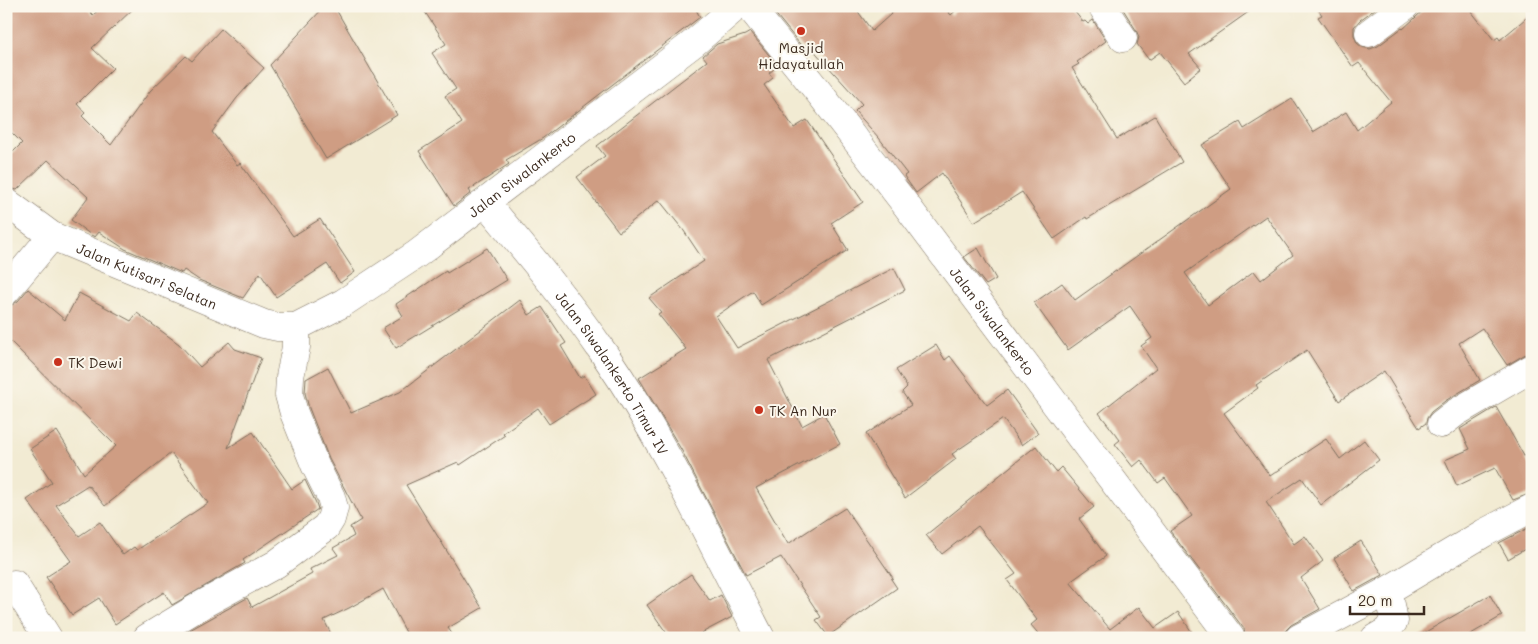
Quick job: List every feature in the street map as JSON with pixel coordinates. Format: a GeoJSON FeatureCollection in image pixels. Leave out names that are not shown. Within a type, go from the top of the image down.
{"type":"FeatureCollection","features":[{"type":"Feature","properties":{"kind":"street","name":"Jalan Siwalankerto"},"geometry":{"type":"LineString","coordinates":[[296,327],[350,298],[418,254],[695,42],[739,6],[821,95],[900,197],[1231,638]]}},
{"type":"Feature","properties":{"kind":"street"},"geometry":{"type":"LineString","coordinates":[[1103,6],[1123,38]]}},
{"type":"Feature","properties":{"kind":"street"},"geometry":{"type":"LineString","coordinates":[[1369,33],[1405,6]]}},
{"type":"Feature","properties":{"kind":"street","name":"Jalan Kutisari Selatan"},"geometry":{"type":"LineString","coordinates":[[6,202],[52,236],[264,324],[278,327],[296,327]]}},
{"type":"Feature","properties":{"kind":"street","name":"Jalan Siwalankerto Timur IV"},"geometry":{"type":"LineString","coordinates":[[486,203],[555,286],[606,356],[660,443],[761,638]]}},
{"type":"Feature","properties":{"kind":"street"},"geometry":{"type":"LineString","coordinates":[[6,291],[52,236]]}},
{"type":"Feature","properties":{"kind":"street"},"geometry":{"type":"LineString","coordinates":[[147,638],[203,604],[276,564],[326,527],[331,519],[334,508],[331,497],[314,465],[289,396],[290,377],[296,347],[296,327]]}},
{"type":"Feature","properties":{"kind":"street"},"geometry":{"type":"LineString","coordinates":[[1441,424],[1455,413],[1532,368]]}},
{"type":"Feature","properties":{"kind":"street"},"geometry":{"type":"LineString","coordinates":[[1299,638],[1385,592],[1484,533],[1532,508]]}},
{"type":"Feature","properties":{"kind":"street"},"geometry":{"type":"LineString","coordinates":[[14,584],[48,638]]}},
{"type":"Feature","properties":{"kind":"street"},"geometry":{"type":"LineString","coordinates":[[1375,638],[1387,631],[1394,621],[1391,605],[1385,592]]}},
{"type":"Feature","properties":{"kind":"building"},"geometry":{"type":"Polygon","coordinates":[[[6,6],[85,6],[93,15],[103,6],[136,6],[92,48],[113,68],[77,104],[85,113],[82,116],[111,145],[150,91],[186,56],[192,61],[221,29],[264,68],[237,98],[212,132],[237,165],[240,163],[293,236],[320,219],[355,272],[340,283],[327,264],[276,297],[260,273],[243,298],[199,280],[184,270],[182,273],[125,249],[99,232],[95,237],[91,235],[71,220],[88,197],[48,160],[17,190],[6,187],[6,159],[22,143],[6,127],[6,6]]]}},
{"type":"Feature","properties":{"kind":"building"},"geometry":{"type":"Polygon","coordinates":[[[325,6],[334,6],[397,115],[326,159],[270,65],[325,6]]]}},
{"type":"Feature","properties":{"kind":"building"},"geometry":{"type":"Polygon","coordinates":[[[421,6],[694,6],[700,17],[543,138],[506,160],[509,164],[469,190],[471,193],[454,206],[419,151],[462,123],[445,96],[456,89],[432,53],[446,44],[421,6]]]}},
{"type":"Feature","properties":{"kind":"building"},"geometry":{"type":"Polygon","coordinates":[[[769,6],[854,6],[872,31],[900,6],[943,6],[951,15],[961,6],[1070,6],[1083,22],[1085,21],[1088,24],[1093,20],[1106,41],[1077,62],[1079,64],[1072,68],[1117,139],[1155,116],[1182,162],[1087,219],[1086,217],[1054,239],[1022,192],[974,222],[942,173],[916,193],[904,176],[907,174],[855,111],[862,104],[808,44],[803,48],[769,6]]]}},
{"type":"Feature","properties":{"kind":"building"},"geometry":{"type":"Polygon","coordinates":[[[1121,6],[1257,6],[1189,54],[1201,68],[1184,82],[1160,52],[1149,60],[1137,44],[1139,37],[1121,6]]]}},
{"type":"Feature","properties":{"kind":"building"},"geometry":{"type":"Polygon","coordinates":[[[1316,6],[1379,6],[1360,20],[1354,27],[1357,43],[1362,47],[1370,49],[1378,46],[1403,29],[1428,6],[1467,6],[1494,40],[1498,37],[1500,40],[1532,13],[1532,352],[1507,365],[1482,328],[1459,343],[1480,380],[1445,401],[1431,412],[1426,423],[1419,428],[1384,371],[1339,401],[1307,350],[1256,385],[1258,388],[1224,413],[1270,476],[1326,439],[1340,459],[1364,440],[1379,460],[1321,505],[1302,478],[1266,502],[1294,544],[1305,536],[1323,561],[1301,578],[1320,609],[1291,625],[1286,630],[1283,638],[1246,638],[1244,629],[1170,531],[1192,516],[1165,478],[1158,483],[1141,460],[1133,467],[1115,444],[1120,440],[1099,413],[1156,368],[1141,346],[1152,338],[1130,306],[1068,350],[1034,303],[1062,283],[1075,300],[1231,189],[1202,145],[1240,122],[1244,129],[1292,99],[1313,132],[1346,112],[1357,130],[1391,102],[1359,63],[1353,67],[1318,17],[1322,15],[1316,6]],[[1266,216],[1185,273],[1208,305],[1254,271],[1261,280],[1293,255],[1266,216]]]}},
{"type":"Feature","properties":{"kind":"building"},"geometry":{"type":"Polygon","coordinates":[[[750,32],[778,66],[769,73],[773,78],[764,85],[794,128],[807,120],[863,202],[831,223],[848,250],[761,305],[753,291],[716,316],[737,348],[894,268],[905,290],[768,360],[802,426],[824,414],[840,444],[756,488],[788,544],[845,508],[893,578],[891,579],[897,588],[828,636],[816,620],[821,617],[781,557],[746,575],[682,451],[639,378],[686,349],[658,314],[661,312],[649,298],[704,261],[684,231],[659,200],[619,232],[577,177],[605,156],[597,146],[707,61],[703,56],[717,44],[750,32]]]}},
{"type":"Feature","properties":{"kind":"building"},"geometry":{"type":"Polygon","coordinates":[[[487,248],[507,280],[396,348],[383,328],[403,316],[396,304],[446,271],[447,273],[487,248]]]}},
{"type":"Feature","properties":{"kind":"building"},"geometry":{"type":"Polygon","coordinates":[[[978,248],[996,279],[986,285],[964,257],[978,248]]]}},
{"type":"Feature","properties":{"kind":"building"},"geometry":{"type":"Polygon","coordinates":[[[28,289],[65,320],[79,293],[131,321],[137,313],[179,344],[200,367],[229,342],[235,349],[261,358],[228,448],[253,432],[292,489],[305,480],[318,509],[243,560],[245,563],[172,605],[164,592],[115,624],[99,598],[72,615],[46,577],[71,561],[27,500],[52,482],[30,449],[57,431],[84,474],[116,446],[6,337],[6,306],[18,301],[28,289]],[[171,453],[105,506],[88,485],[56,505],[79,536],[100,522],[123,555],[134,547],[137,550],[208,503],[171,453]]]}},
{"type":"Feature","properties":{"kind":"building"},"geometry":{"type":"Polygon","coordinates":[[[520,300],[529,315],[542,307],[566,343],[561,346],[580,378],[584,375],[596,394],[549,424],[538,408],[503,433],[505,435],[460,465],[458,462],[406,485],[482,608],[448,628],[455,638],[409,638],[383,589],[324,620],[333,638],[192,638],[188,631],[247,598],[252,607],[312,574],[310,569],[338,555],[333,548],[354,536],[350,527],[361,520],[329,459],[309,408],[305,393],[306,379],[328,367],[351,413],[400,392],[520,300]]]}},
{"type":"Feature","properties":{"kind":"building"},"geometry":{"type":"Polygon","coordinates":[[[936,345],[945,360],[950,356],[987,405],[1007,390],[1038,433],[1022,445],[1003,419],[952,454],[956,459],[905,498],[866,434],[911,405],[902,392],[907,387],[896,370],[936,345]]]}},
{"type":"Feature","properties":{"kind":"building"},"geometry":{"type":"Polygon","coordinates":[[[1496,407],[1532,470],[1532,493],[1513,500],[1495,468],[1457,486],[1445,460],[1470,449],[1460,429],[1496,407]]]}},
{"type":"Feature","properties":{"kind":"building"},"geometry":{"type":"Polygon","coordinates":[[[1036,446],[1056,472],[1061,467],[1094,507],[1079,519],[1106,556],[1070,582],[1110,629],[1139,607],[1155,628],[1178,612],[1196,638],[1042,638],[1031,625],[1037,620],[1007,580],[1016,574],[978,526],[942,554],[926,535],[1036,446]]]}},
{"type":"Feature","properties":{"kind":"building"},"geometry":{"type":"Polygon","coordinates":[[[1532,526],[1532,545],[1508,559],[1499,543],[1532,526]]]}},
{"type":"Feature","properties":{"kind":"building"},"geometry":{"type":"Polygon","coordinates":[[[1361,541],[1383,575],[1354,591],[1334,558],[1361,541]]]}},
{"type":"Feature","properties":{"kind":"building"},"geometry":{"type":"Polygon","coordinates":[[[691,574],[710,601],[721,595],[732,617],[692,638],[670,638],[647,605],[691,574]]]}},
{"type":"Feature","properties":{"kind":"building"},"geometry":{"type":"Polygon","coordinates":[[[1490,595],[1502,616],[1464,638],[1415,638],[1490,595]]]}},
{"type":"Feature","properties":{"kind":"place","name":"Masjid Hidayatullah"},"geometry":{"type":"Point","coordinates":[801,31]}},
{"type":"Feature","properties":{"kind":"place","name":"TK Dewi"},"geometry":{"type":"Point","coordinates":[58,362]}},
{"type":"Feature","properties":{"kind":"place","name":"TK An Nur"},"geometry":{"type":"Point","coordinates":[759,410]}}]}
